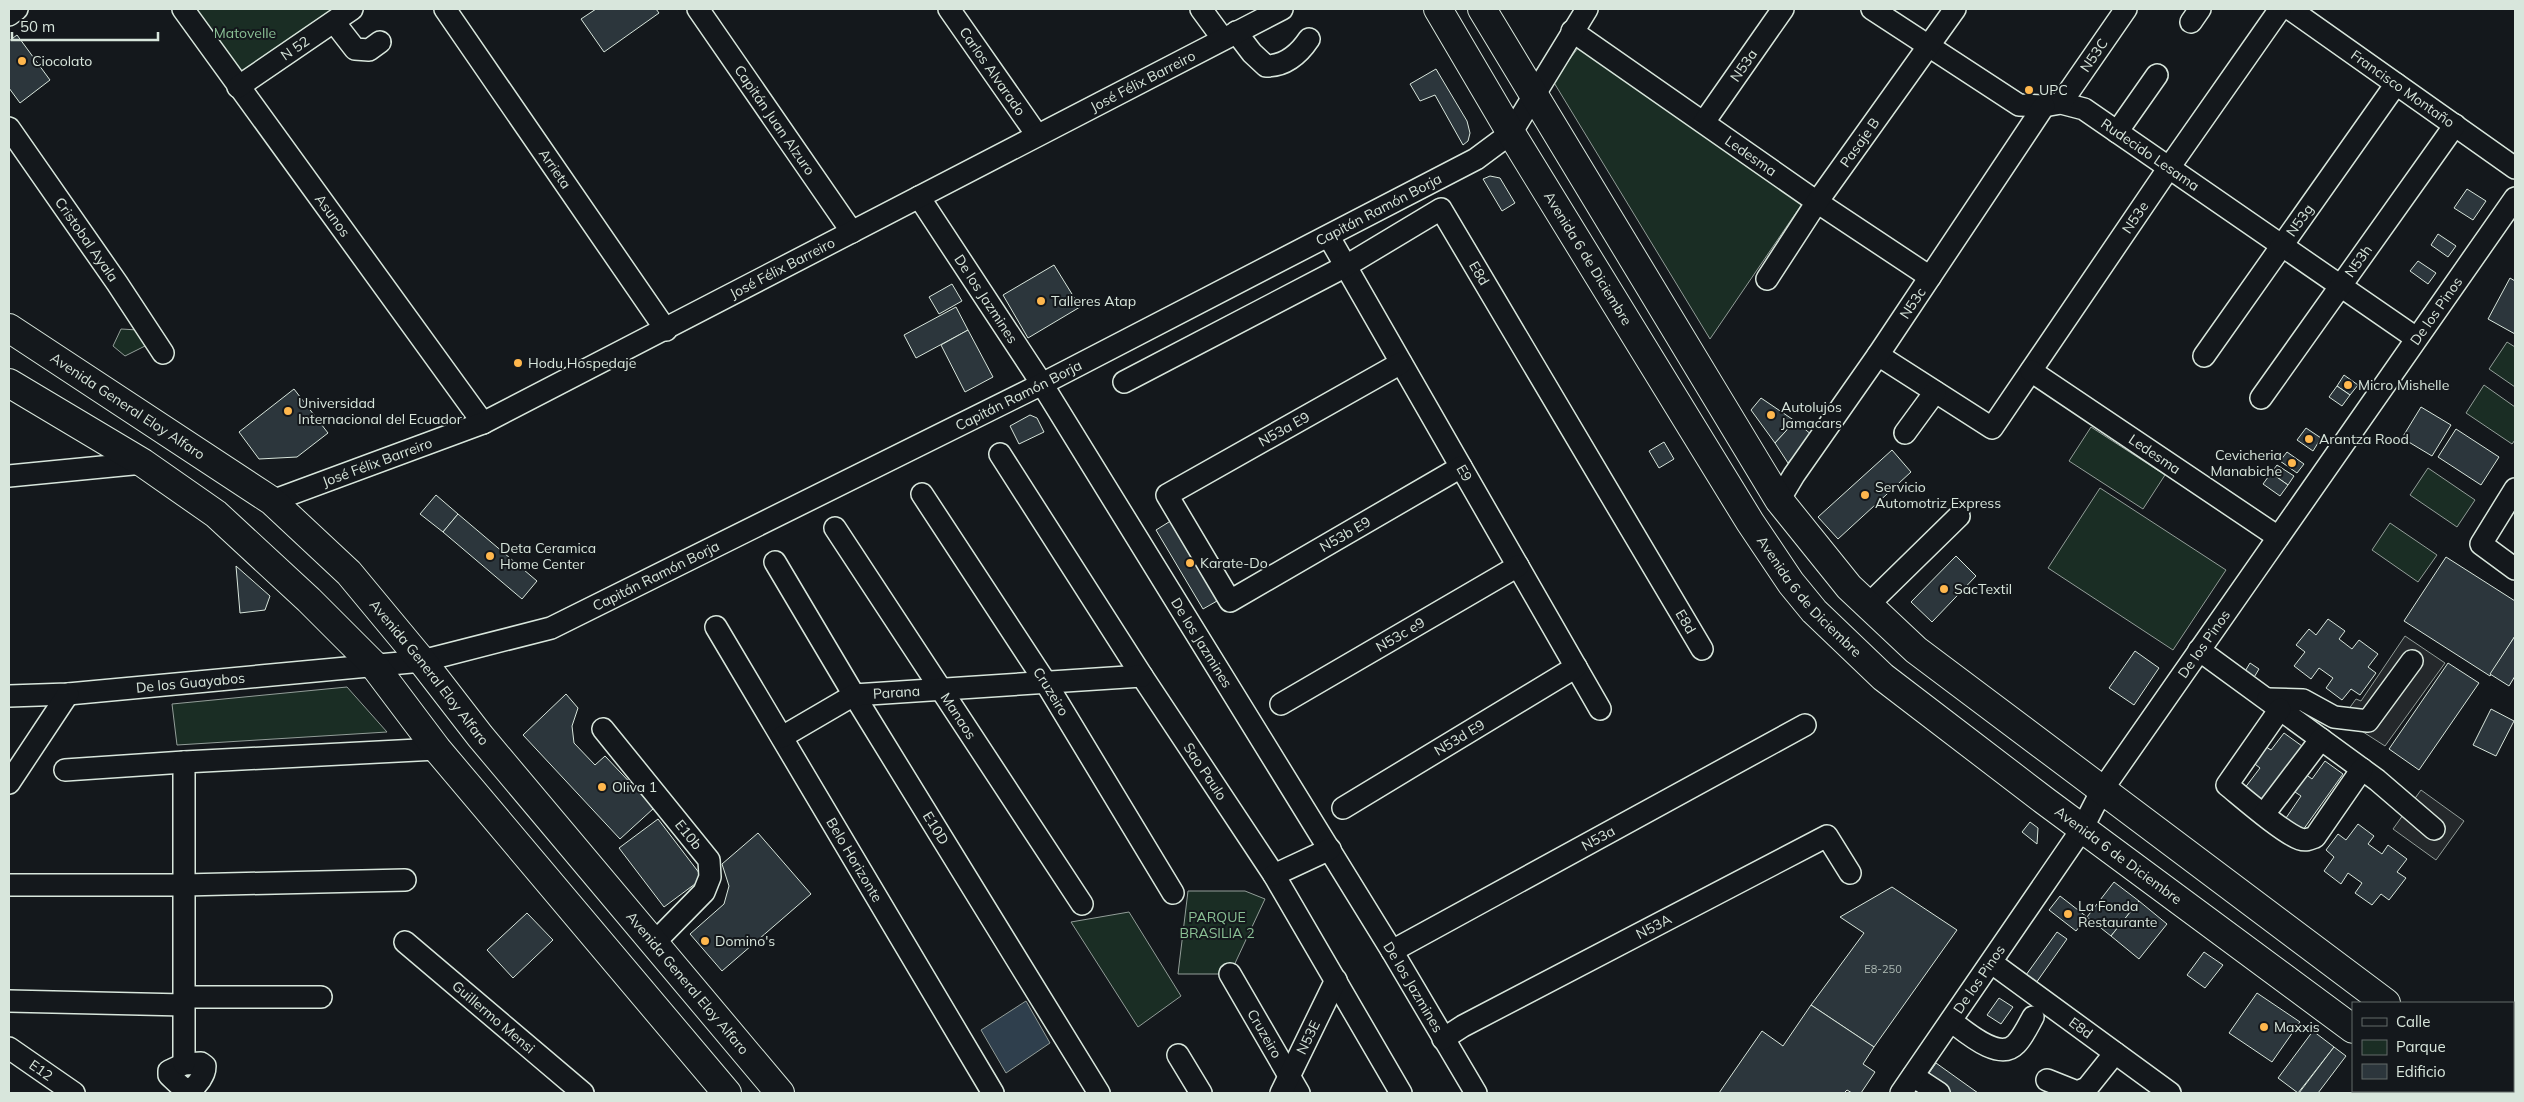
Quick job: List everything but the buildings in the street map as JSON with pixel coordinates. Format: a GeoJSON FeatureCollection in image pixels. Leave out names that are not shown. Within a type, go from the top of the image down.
{"type":"FeatureCollection","features":[{"type":"Feature","properties":{"kind":"main road","name":"Avenida 6 de Diciembre"},"geometry":{"type":"LineString","coordinates":[[1438,9],[1511,132],[1750,522],[1790,583],[1814,611],[1883,677],[2082,829],[2121,855],[2352,1028]]}},
{"type":"Feature","properties":{"kind":"main road"},"geometry":{"type":"LineString","coordinates":[[1482,9],[1779,500],[1826,561],[1868,605],[1916,650],[2385,1002]]}},
{"type":"Feature","properties":{"kind":"main road","name":"Avenida General Eloy Alfaro"},"geometry":{"type":"LineString","coordinates":[[9,328],[272,501],[348,573],[422,660],[480,736],[780,1093]]}},
{"type":"Feature","properties":{"kind":"main road"},"geometry":{"type":"LineString","coordinates":[[9,383],[143,463],[216,514],[309,600],[373,664],[437,748],[727,1093]]}},
{"type":"Feature","properties":{"kind":"street"},"geometry":{"type":"LineString","coordinates":[[9,15],[17,9]]}},
{"type":"Feature","properties":{"kind":"street","name":"Asunos"},"geometry":{"type":"LineString","coordinates":[[183,9],[483,423]]}},
{"type":"Feature","properties":{"kind":"street","name":"N 52"},"geometry":{"type":"LineString","coordinates":[[238,87],[352,9]]}},
{"type":"Feature","properties":{"kind":"street","name":"Arrieta"},"geometry":{"type":"LineString","coordinates":[[444,9],[666,330]]}},
{"type":"Feature","properties":{"kind":"street","name":"Capitán Juan Alzuro"},"geometry":{"type":"LineString","coordinates":[[698,9],[852,232]]}},
{"type":"Feature","properties":{"kind":"street","name":"Carlos Alvarado"},"geometry":{"type":"LineString","coordinates":[[949,9],[1037,135]]}},
{"type":"Feature","properties":{"kind":"street"},"geometry":{"type":"LineString","coordinates":[[1201,9],[1266,66],[1276,66],[1285,62],[1301,51],[1309,39]]}},
{"type":"Feature","properties":{"kind":"street","name":"José Félix Barreiro"},"geometry":{"type":"LineString","coordinates":[[272,501],[483,423],[666,330],[1282,9]]}},
{"type":"Feature","properties":{"kind":"street","name":"Capitán Ramón Borja"},"geometry":{"type":"LineString","coordinates":[[373,664],[422,660],[551,628],[1042,384],[1329,237],[1476,159],[1511,132],[1572,30],[1587,9]]}},
{"type":"Feature","properties":{"kind":"street","name":"N53a"},"geometry":{"type":"LineString","coordinates":[[1704,122],[1782,9]]}},
{"type":"Feature","properties":{"kind":"street","name":"Rudecido Lesama"},"geometry":{"type":"LineString","coordinates":[[1872,9],[2019,105],[2052,105],[2084,109],[2416,338]]}},
{"type":"Feature","properties":{"kind":"street","name":"Pasaje B"},"geometry":{"type":"LineString","coordinates":[[1767,278],[1817,202],[1955,9]]}},
{"type":"Feature","properties":{"kind":"street","name":"N53C"},"geometry":{"type":"LineString","coordinates":[[2052,105],[2126,9]]}},
{"type":"Feature","properties":{"kind":"street","name":"N53e"},"geometry":{"type":"LineString","coordinates":[[1935,392],[1992,428],[2168,168],[2280,9]]}},
{"type":"Feature","properties":{"kind":"street","name":"Francisco Montaño"},"geometry":{"type":"LineString","coordinates":[[2290,9],[2515,168]]}},
{"type":"Feature","properties":{"kind":"street"},"geometry":{"type":"LineString","coordinates":[[334,22],[355,49],[369,50],[380,42]]}},
{"type":"Feature","properties":{"kind":"street","name":"Ledesma"},"geometry":{"type":"LineString","coordinates":[[1572,30],[1817,202],[1930,277]]}},
{"type":"Feature","properties":{"kind":"street"},"geometry":{"type":"LineString","coordinates":[[2117,132],[2157,75]]}},
{"type":"Feature","properties":{"kind":"street","name":"N53g"},"geometry":{"type":"LineString","coordinates":[[2204,356],[2396,84]]}},
{"type":"Feature","properties":{"kind":"street","name":"N53c"},"geometry":{"type":"LineString","coordinates":[[1779,500],[1794,475],[1930,277],[2052,105]]}},
{"type":"Feature","properties":{"kind":"street","name":"N53h"},"geometry":{"type":"LineString","coordinates":[[2260,398],[2455,125]]}},
{"type":"Feature","properties":{"kind":"street","name":"Cristobal Ayala"},"geometry":{"type":"LineString","coordinates":[[9,128],[118,283],[163,353]]}},
{"type":"Feature","properties":{"kind":"street","name":"De los Jazmines"},"geometry":{"type":"LineString","coordinates":[[919,197],[1042,384],[1330,849],[1476,1093]]}},
{"type":"Feature","properties":{"kind":"street","name":"De los Pinos"},"geometry":{"type":"LineString","coordinates":[[1901,1093],[1992,963],[2082,829],[2102,790],[2515,198]]}},
{"type":"Feature","properties":{"kind":"street","name":"E8d"},"geometry":{"type":"LineString","coordinates":[[1124,382],[1346,266],[1441,209],[1702,649]]}},
{"type":"Feature","properties":{"kind":"street","name":"E9"},"geometry":{"type":"LineString","coordinates":[[1329,237],[1600,709]]}},
{"type":"Feature","properties":{"kind":"street"},"geometry":{"type":"LineString","coordinates":[[1878,355],[1935,392],[1905,433]]}},
{"type":"Feature","properties":{"kind":"street","name":"N53a E9"},"geometry":{"type":"LineString","coordinates":[[1230,601],[1167,495],[1401,363]]}},
{"type":"Feature","properties":{"kind":"street","name":"Ledesma"},"geometry":{"type":"LineString","coordinates":[[2031,371],[2278,536]]}},
{"type":"Feature","properties":{"kind":"street","name":"Sao Paulo"},"geometry":{"type":"LineString","coordinates":[[1000,454],[1142,676],[1274,875],[1401,1093]]}},
{"type":"Feature","properties":{"kind":"street"},"geometry":{"type":"LineString","coordinates":[[9,476],[143,463]]}},
{"type":"Feature","properties":{"kind":"street","name":"N53b E9"},"geometry":{"type":"LineString","coordinates":[[1230,601],[1461,467]]}},
{"type":"Feature","properties":{"kind":"street"},"geometry":{"type":"LineString","coordinates":[[2515,489],[2481,544],[2515,569]]}},
{"type":"Feature","properties":{"kind":"street","name":"Cruzeiro"},"geometry":{"type":"LineString","coordinates":[[922,494],[1046,683],[1173,893]]}},
{"type":"Feature","properties":{"kind":"street"},"geometry":{"type":"LineString","coordinates":[[1868,605],[1960,516]]}},
{"type":"Feature","properties":{"kind":"street","name":"Manaos"},"geometry":{"type":"LineString","coordinates":[[835,528],[942,688],[1082,904]]}},
{"type":"Feature","properties":{"kind":"street","name":"E10D"},"geometry":{"type":"LineString","coordinates":[[775,562],[854,695],[1099,1093]]}},
{"type":"Feature","properties":{"kind":"street","name":"N53c e9"},"geometry":{"type":"LineString","coordinates":[[1281,704],[1518,566]]}},
{"type":"Feature","properties":{"kind":"street","name":"Belo Horizonte"},"geometry":{"type":"LineString","coordinates":[[716,627],[993,1093]]}},
{"type":"Feature","properties":{"kind":"street"},"geometry":{"type":"LineString","coordinates":[[2199,650],[2362,769],[2434,829]]}},
{"type":"Feature","properties":{"kind":"street"},"geometry":{"type":"LineString","coordinates":[[2274,704],[2303,700],[2334,717],[2368,721],[2412,661]]}},
{"type":"Feature","properties":{"kind":"street","name":"De los Guayabos"},"geometry":{"type":"LineString","coordinates":[[9,696],[68,694],[373,664]]}},
{"type":"Feature","properties":{"kind":"street","name":"N53d E9"},"geometry":{"type":"LineString","coordinates":[[1343,808],[1576,667]]}},
{"type":"Feature","properties":{"kind":"street","name":"Parana"},"geometry":{"type":"LineString","coordinates":[[782,737],[854,695],[1142,676]]}},
{"type":"Feature","properties":{"kind":"street"},"geometry":{"type":"LineString","coordinates":[[9,783],[68,694]]}},
{"type":"Feature","properties":{"kind":"street"},"geometry":{"type":"LineString","coordinates":[[2274,704],[2227,785],[2264,814],[2298,839],[2307,840],[2315,837],[2362,769]]}},
{"type":"Feature","properties":{"kind":"street","name":"N53a"},"geometry":{"type":"LineString","coordinates":[[1392,951],[1805,725]]}},
{"type":"Feature","properties":{"kind":"street","name":"E10b"},"geometry":{"type":"LineString","coordinates":[[603,729],[709,860],[710,877],[704,892],[655,942]]}},
{"type":"Feature","properties":{"kind":"street"},"geometry":{"type":"LineString","coordinates":[[2264,814],[2321,738]]}},
{"type":"Feature","properties":{"kind":"street"},"geometry":{"type":"LineString","coordinates":[[65,770],[437,748]]}},
{"type":"Feature","properties":{"kind":"street"},"geometry":{"type":"LineString","coordinates":[[184,762],[184,1064]]}},
{"type":"Feature","properties":{"kind":"street","name":"N53A"},"geometry":{"type":"LineString","coordinates":[[1443,1039],[1463,1026],[1827,836],[1850,873]]}},
{"type":"Feature","properties":{"kind":"street"},"geometry":{"type":"LineString","coordinates":[[1274,875],[1330,849]]}},
{"type":"Feature","properties":{"kind":"street"},"geometry":{"type":"LineString","coordinates":[[9,885],[184,885],[405,880]]}},
{"type":"Feature","properties":{"kind":"street","name":"Guillermo Mensi"},"geometry":{"type":"LineString","coordinates":[[405,942],[582,1093]]}},
{"type":"Feature","properties":{"kind":"street","name":"E8d"},"geometry":{"type":"LineString","coordinates":[[1992,963],[2170,1093]]}},
{"type":"Feature","properties":{"kind":"street","name":"Cruzeiro"},"geometry":{"type":"LineString","coordinates":[[1230,974],[1290,1088]]}},
{"type":"Feature","properties":{"kind":"street","name":"N53E"},"geometry":{"type":"LineString","coordinates":[[1290,1088],[1336,980]]}},
{"type":"Feature","properties":{"kind":"street"},"geometry":{"type":"LineString","coordinates":[[9,1001],[184,1001],[320,998]]}},
{"type":"Feature","properties":{"kind":"street"},"geometry":{"type":"LineString","coordinates":[[1952,1021],[1993,1048],[2007,1050],[2016,1044],[2033,1018]]}},
{"type":"Feature","properties":{"kind":"street","name":"E12"},"geometry":{"type":"LineString","coordinates":[[9,1048],[74,1093]]}},
{"type":"Feature","properties":{"kind":"street"},"geometry":{"type":"LineString","coordinates":[[2047,1080],[2077,1092],[2087,1088],[2115,1053]]}},
{"type":"Feature","properties":{"kind":"street"},"geometry":{"type":"LineString","coordinates":[[1178,1055],[1201,1093]]}},
{"type":"Feature","properties":{"kind":"street"},"geometry":{"type":"LineString","coordinates":[[1913,1076],[1939,1093]]}},
{"type":"Feature","properties":{"kind":"green space","name":"Matovelle"},"geometry":{"type":"Polygon","coordinates":[[[187,9],[344,9],[238,82],[187,9]]]}},
{"type":"Feature","properties":{"kind":"green space"},"geometry":{"type":"Polygon","coordinates":[[[1578,48],[1804,201],[1710,339],[1553,81],[1578,48]]]}},
{"type":"Feature","properties":{"kind":"green space"},"geometry":{"type":"Polygon","coordinates":[[[121,329],[138,330],[145,346],[125,356],[113,346],[121,329]]]}},
{"type":"Feature","properties":{"kind":"green space"},"geometry":{"type":"Polygon","coordinates":[[[2507,342],[2515,347],[2515,387],[2489,369],[2507,342]]]}},
{"type":"Feature","properties":{"kind":"green space"},"geometry":{"type":"Polygon","coordinates":[[[2484,385],[2515,407],[2515,440],[2512,444],[2466,413],[2484,385]]]}},
{"type":"Feature","properties":{"kind":"green space"},"geometry":{"type":"Polygon","coordinates":[[[2091,427],[2165,475],[2143,509],[2069,461],[2091,427]]]}},
{"type":"Feature","properties":{"kind":"green space"},"geometry":{"type":"Polygon","coordinates":[[[2428,468],[2475,500],[2457,527],[2410,495],[2428,468]]]}},
{"type":"Feature","properties":{"kind":"green space"},"geometry":{"type":"Polygon","coordinates":[[[2100,488],[2226,570],[2173,650],[2048,568],[2100,488]]]}},
{"type":"Feature","properties":{"kind":"green space"},"geometry":{"type":"Polygon","coordinates":[[[2390,523],[2437,555],[2418,582],[2372,550],[2390,523]]]}},
{"type":"Feature","properties":{"kind":"green space"},"geometry":{"type":"Polygon","coordinates":[[[347,687],[387,732],[177,745],[172,704],[347,687]]]}},
{"type":"Feature","properties":{"kind":"green space","name":"PARQUE BRASILIA 2"},"geometry":{"type":"Polygon","coordinates":[[[1188,891],[1245,891],[1265,899],[1230,974],[1178,974],[1188,891]]]}},
{"type":"Feature","properties":{"kind":"green space"},"geometry":{"type":"Polygon","coordinates":[[[1129,912],[1181,996],[1138,1027],[1071,922],[1129,912]]]}},
{"type":"Feature","properties":{"kind":"shaded area"},"geometry":{"type":"Polygon","coordinates":[[[2405,636],[2445,663],[2385,746],[2360,730],[2335,728],[2356,699],[2361,701],[2405,636]]]}},
{"type":"Feature","properties":{"kind":"shaded area"},"geometry":{"type":"Polygon","coordinates":[[[2421,790],[2464,821],[2436,860],[2393,829],[2421,790]]]}},
{"type":"Feature","properties":{"kind":"water"},"geometry":{"type":"Polygon","coordinates":[[[1026,1001],[1050,1043],[1006,1073],[981,1030],[1026,1001]]]}},
{"type":"Feature","properties":{"kind":"place","name":"Ciocolato"},"geometry":{"type":"Point","coordinates":[22,61]}},
{"type":"Feature","properties":{"kind":"place","name":"UPC"},"geometry":{"type":"Point","coordinates":[2029,90]}},
{"type":"Feature","properties":{"kind":"place","name":"Talleres Atap"},"geometry":{"type":"Point","coordinates":[1041,301]}},
{"type":"Feature","properties":{"kind":"place","name":"Hodu Hospedaje"},"geometry":{"type":"Point","coordinates":[518,363]}},
{"type":"Feature","properties":{"kind":"place","name":"Micro Mishelle"},"geometry":{"type":"Point","coordinates":[2348,385]}},
{"type":"Feature","properties":{"kind":"place","name":"Universidad Internacional del Ecuador"},"geometry":{"type":"Point","coordinates":[288,411]}},
{"type":"Feature","properties":{"kind":"place","name":"Autolujos Jamacars"},"geometry":{"type":"Point","coordinates":[1771,415]}},
{"type":"Feature","properties":{"kind":"place","name":"Arantza Rood"},"geometry":{"type":"Point","coordinates":[2309,439]}},
{"type":"Feature","properties":{"kind":"place","name":"Cevicheria Manabiche"},"geometry":{"type":"Point","coordinates":[2292,463]}},
{"type":"Feature","properties":{"kind":"place","name":"Servicio Automotriz Express"},"geometry":{"type":"Point","coordinates":[1865,495]}},
{"type":"Feature","properties":{"kind":"place","name":"Deta Ceramica Home Center"},"geometry":{"type":"Point","coordinates":[490,556]}},
{"type":"Feature","properties":{"kind":"place","name":"Karate-Do"},"geometry":{"type":"Point","coordinates":[1190,563]}},
{"type":"Feature","properties":{"kind":"place","name":"SacTextil"},"geometry":{"type":"Point","coordinates":[1944,589]}},
{"type":"Feature","properties":{"kind":"place","name":"Oliva 1"},"geometry":{"type":"Point","coordinates":[602,787]}},
{"type":"Feature","properties":{"kind":"place","name":"La Fonda Restaurante"},"geometry":{"type":"Point","coordinates":[2068,914]}},
{"type":"Feature","properties":{"kind":"place","name":"Domino's"},"geometry":{"type":"Point","coordinates":[705,941]}},
{"type":"Feature","properties":{"kind":"place","name":"Maxxis"},"geometry":{"type":"Point","coordinates":[2264,1027]}}]}
